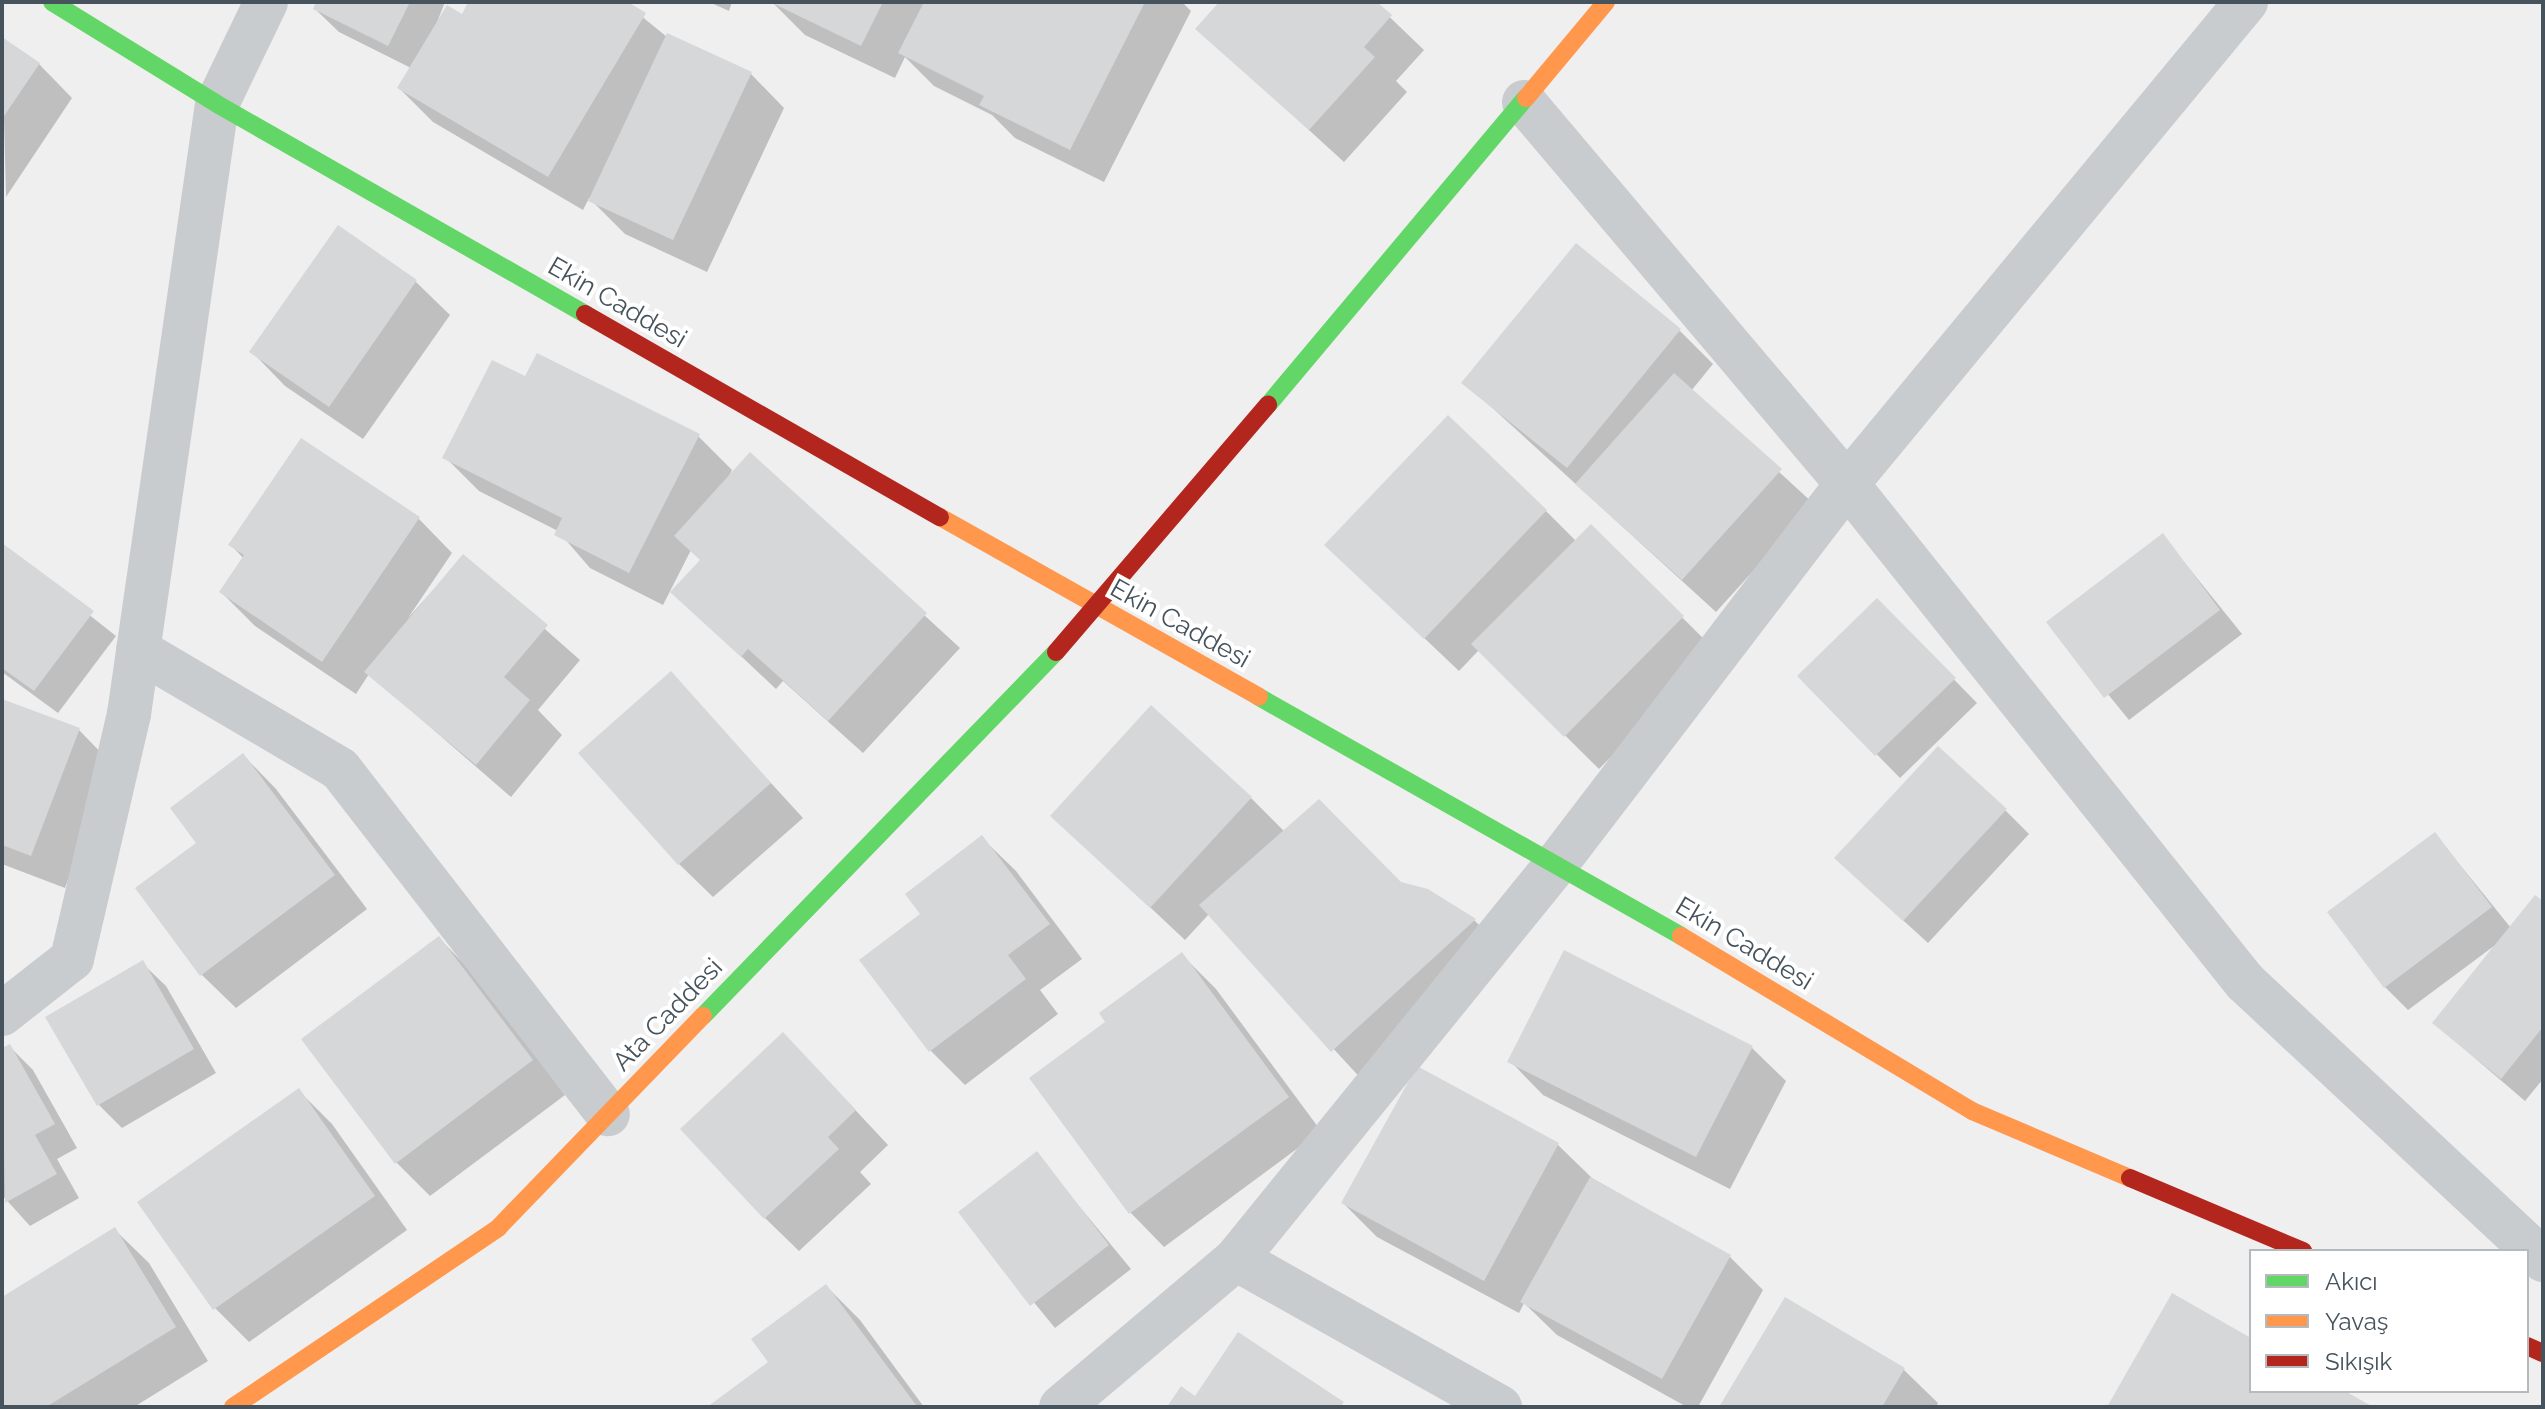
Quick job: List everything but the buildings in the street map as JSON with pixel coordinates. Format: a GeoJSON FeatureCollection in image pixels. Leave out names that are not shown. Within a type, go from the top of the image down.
{"type":"FeatureCollection","features":[{"type":"Feature","properties":{"kind":"street","name":"Ekin Caddesi"},"geometry":{"type":"LineString","coordinates":[[52,2],[217,104],[1098,608],[1558,862],[1972,1111],[2298,1249]]}},
{"type":"Feature","properties":{"kind":"street"},"geometry":{"type":"LineString","coordinates":[[2,1014],[72,959],[129,714],[217,104],[266,2]]}},
{"type":"Feature","properties":{"kind":"street"},"geometry":{"type":"LineString","coordinates":[[1061,1407],[1236,1259],[1558,862],[1847,484],[2246,2]]}},
{"type":"Feature","properties":{"kind":"street","name":"Ata Caddesi"},"geometry":{"type":"LineString","coordinates":[[233,1407],[498,1228],[1098,608],[1524,102],[1592,7]]}},
{"type":"Feature","properties":{"kind":"street"},"geometry":{"type":"LineString","coordinates":[[1524,102],[1847,484],[2245,982],[2543,1260]]}},
{"type":"Feature","properties":{"kind":"street"},"geometry":{"type":"LineString","coordinates":[[138,650],[340,769],[608,1114]]}},
{"type":"Feature","properties":{"kind":"street"},"geometry":{"type":"LineString","coordinates":[[1236,1259],[1500,1407]]}},
{"type":"Feature","properties":{"kind":"traffic: fast"},"geometry":{"type":"LineString","coordinates":[[52,2],[217,104],[585,314]]}},
{"type":"Feature","properties":{"kind":"traffic: fast"},"geometry":{"type":"LineString","coordinates":[[1268,405],[1526,98]]}},
{"type":"Feature","properties":{"kind":"traffic: fast"},"geometry":{"type":"LineString","coordinates":[[703,1016],[1056,652]]}},
{"type":"Feature","properties":{"kind":"traffic: fast"},"geometry":{"type":"LineString","coordinates":[[1259,697],[1681,936]]}},
{"type":"Feature","properties":{"kind":"traffic: slow"},"geometry":{"type":"LineString","coordinates":[[1526,98],[1606,2]]}},
{"type":"Feature","properties":{"kind":"traffic: slow"},"geometry":{"type":"LineString","coordinates":[[940,517],[1259,697]]}},
{"type":"Feature","properties":{"kind":"traffic: slow"},"geometry":{"type":"LineString","coordinates":[[1681,936],[1972,1111],[2130,1178]]}},
{"type":"Feature","properties":{"kind":"traffic: slow"},"geometry":{"type":"LineString","coordinates":[[233,1407],[498,1228],[703,1016]]}},
{"type":"Feature","properties":{"kind":"traffic: jam"},"geometry":{"type":"LineString","coordinates":[[585,314],[940,517]]}},
{"type":"Feature","properties":{"kind":"traffic: jam"},"geometry":{"type":"LineString","coordinates":[[1056,652],[1268,405]]}},
{"type":"Feature","properties":{"kind":"traffic: jam"},"geometry":{"type":"LineString","coordinates":[[2130,1178],[2298,1249]]}},
{"type":"Feature","properties":{"kind":"traffic: jam"},"geometry":{"type":"LineString","coordinates":[[2529,1347],[2543,1353]]}}]}
